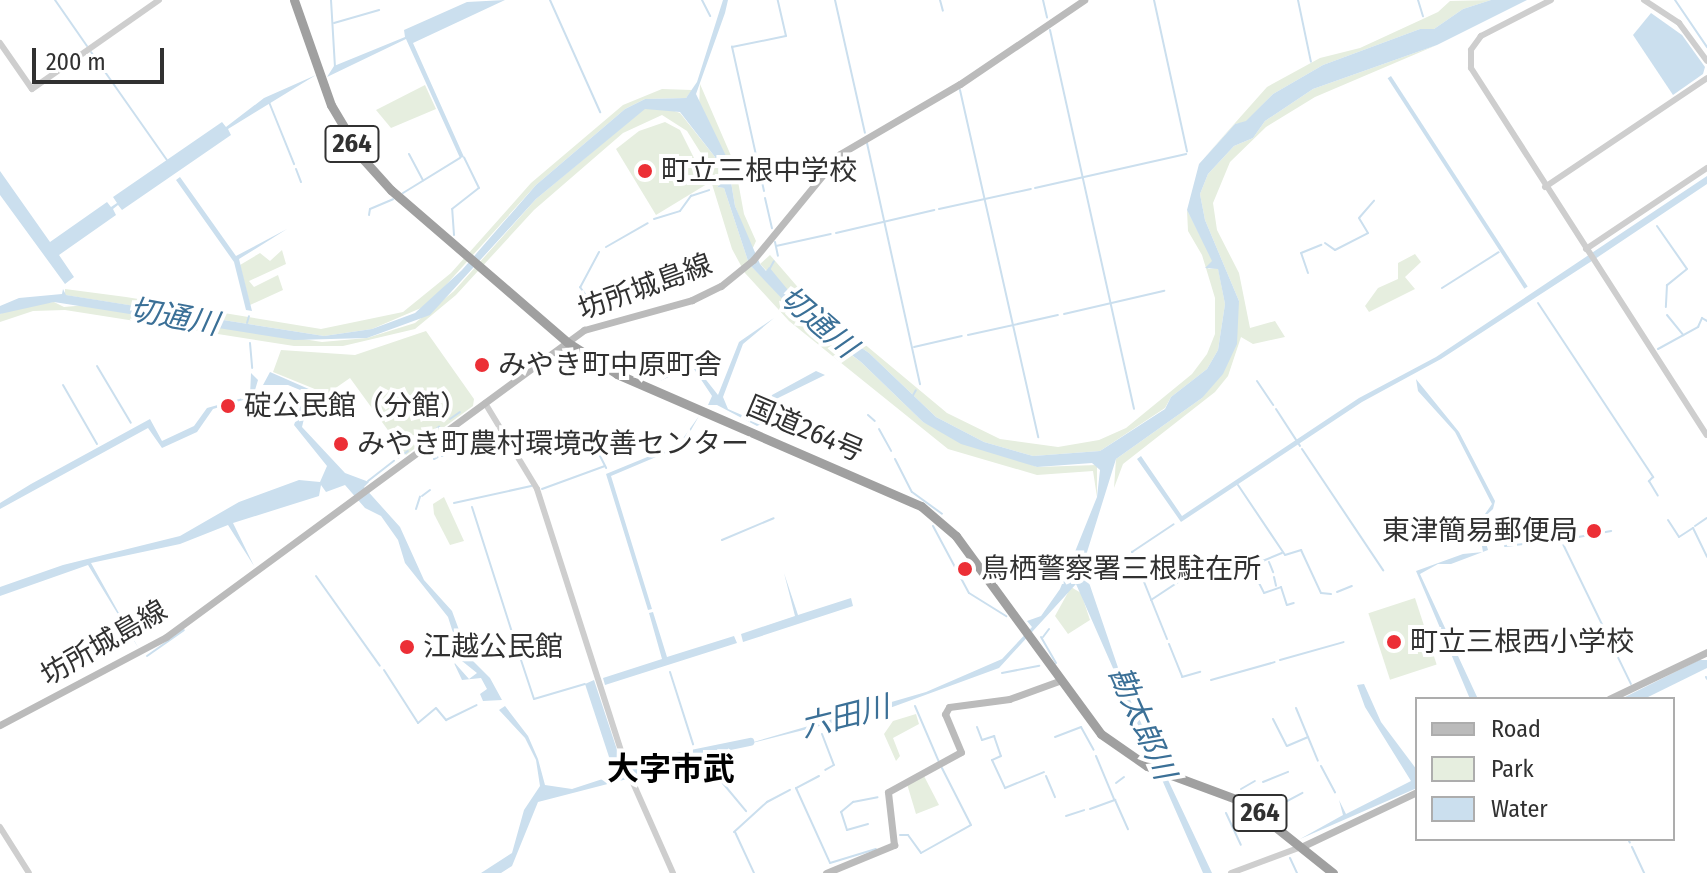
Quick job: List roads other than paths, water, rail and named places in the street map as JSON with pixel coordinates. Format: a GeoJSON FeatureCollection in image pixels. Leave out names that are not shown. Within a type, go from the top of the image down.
{"type":"FeatureCollection","features":[{"type":"Feature","properties":{"kind":"highway","name":"国道264号"},"geometry":{"type":"LineString","coordinates":[[294,0],[331,105],[352,144],[391,190],[567,342],[617,374],[921,506],[956,536],[1059,681],[1108,740],[1159,772],[1244,802],[1333,873]]}},
{"type":"Feature","properties":{"kind":"main road","name":"坊所城島線"},"geometry":{"type":"LineString","coordinates":[[0,725],[150,648],[567,342],[611,319],[692,300],[741,272],[840,154],[960,84],[1084,0]]}},
{"type":"Feature","properties":{"kind":"main road"},"geometry":{"type":"LineString","coordinates":[[1613,697],[1707,652]]}},
{"type":"Feature","properties":{"kind":"main road"},"geometry":{"type":"LineString","coordinates":[[826,873],[894,845],[888,792],[961,752],[945,714],[949,707],[1009,699],[1059,681]]}},
{"type":"Feature","properties":{"kind":"main road"},"geometry":{"type":"LineString","coordinates":[[1301,847],[1415,793]]}},
{"type":"Feature","properties":{"kind":"street"},"geometry":{"type":"LineString","coordinates":[[0,43],[32,89],[159,0]]}},
{"type":"Feature","properties":{"kind":"street"},"geometry":{"type":"LineString","coordinates":[[1551,0],[1481,36],[1470,59],[1481,90],[1707,435]]}},
{"type":"Feature","properties":{"kind":"street"},"geometry":{"type":"LineString","coordinates":[[1644,0],[1679,23],[1707,61]]}},
{"type":"Feature","properties":{"kind":"street"},"geometry":{"type":"LineString","coordinates":[[1545,187],[1707,78]]}},
{"type":"Feature","properties":{"kind":"street"},"geometry":{"type":"LineString","coordinates":[[1588,251],[1707,168]]}},
{"type":"Feature","properties":{"kind":"street"},"geometry":{"type":"LineString","coordinates":[[485,403],[540,494],[626,767],[673,873]]}},
{"type":"Feature","properties":{"kind":"street"},"geometry":{"type":"LineString","coordinates":[[0,827],[29,873]]}},
{"type":"Feature","properties":{"kind":"street"},"geometry":{"type":"LineString","coordinates":[[1231,873],[1301,847]]}},
{"type":"Feature","properties":{"kind":"water"},"geometry":{"type":"Polygon","coordinates":[[[505,0],[413,43],[464,157],[460,158],[406,39],[327,77],[334,66],[405,37],[404,30],[467,2],[505,0]]]}},
{"type":"Feature","properties":{"kind":"water","name":"切通川"},"geometry":{"type":"Polygon","coordinates":[[[723,0],[728,0],[725,13],[696,94],[727,158],[735,206],[760,264],[766,271],[769,267],[802,307],[869,353],[936,417],[984,442],[1033,456],[1100,451],[1165,409],[1171,397],[1207,369],[1218,350],[1225,304],[1218,269],[1205,268],[1212,261],[1187,210],[1199,164],[1235,124],[1246,121],[1273,94],[1323,65],[1420,29],[1434,29],[1463,9],[1491,0],[1527,0],[1437,45],[1313,89],[1265,121],[1253,138],[1234,146],[1208,174],[1200,194],[1205,220],[1239,301],[1237,344],[1223,374],[1202,398],[1116,459],[1083,565],[1126,691],[1212,873],[1203,873],[1076,584],[999,668],[887,709],[740,746],[926,692],[1002,659],[1032,627],[1027,621],[1041,616],[1060,589],[1097,497],[1100,470],[1092,463],[1037,467],[961,444],[923,422],[861,362],[793,310],[787,313],[789,306],[749,264],[724,188],[717,187],[722,183],[715,157],[680,112],[645,109],[536,199],[430,315],[367,338],[294,340],[54,302],[0,314],[0,306],[19,298],[62,294],[63,289],[66,295],[324,336],[372,329],[415,313],[462,270],[536,185],[625,109],[645,99],[686,98],[697,82],[723,0]]]}},
{"type":"Feature","properties":{"kind":"water"},"geometry":{"type":"Polygon","coordinates":[[[1651,13],[1682,35],[1705,67],[1703,74],[1673,95],[1633,35],[1651,13]]]}},
{"type":"Feature","properties":{"kind":"water"},"geometry":{"type":"Polygon","coordinates":[[[316,75],[228,129],[231,135],[122,210],[118,205],[113,209],[116,215],[59,255],[74,277],[65,284],[0,195],[0,171],[50,242],[107,202],[111,207],[117,203],[113,197],[222,122],[226,127],[264,98],[316,75]]]}},
{"type":"Feature","properties":{"kind":"water"},"geometry":{"type":"Polygon","coordinates":[[[1391,76],[1528,287],[1524,289],[1388,78],[1391,76]]]}},
{"type":"Feature","properties":{"kind":"water"},"geometry":{"type":"Polygon","coordinates":[[[1707,176],[1707,184],[1598,257],[1441,359],[1362,402],[1181,522],[1137,459],[1141,456],[1182,516],[1359,398],[1436,357],[1707,176]]]}},
{"type":"Feature","properties":{"kind":"water"},"geometry":{"type":"Polygon","coordinates":[[[180,177],[236,256],[287,229],[239,259],[252,311],[246,310],[234,262],[176,180],[180,177]]]}},
{"type":"Feature","properties":{"kind":"water"},"geometry":{"type":"Polygon","coordinates":[[[774,318],[743,344],[723,397],[728,409],[758,422],[765,416],[772,395],[816,371],[825,375],[774,400],[772,419],[757,426],[717,405],[708,405],[712,396],[692,366],[660,381],[692,362],[718,395],[739,342],[774,318]]]}},
{"type":"Feature","properties":{"kind":"water"},"geometry":{"type":"Polygon","coordinates":[[[270,372],[311,390],[302,427],[345,473],[369,482],[364,487],[400,527],[424,580],[452,611],[469,657],[490,678],[502,700],[483,701],[480,694],[487,689],[481,678],[462,680],[453,661],[469,679],[477,673],[462,661],[448,617],[405,563],[398,540],[381,516],[365,508],[345,485],[326,492],[321,485],[319,496],[233,523],[254,566],[228,525],[180,544],[91,563],[139,649],[88,565],[0,596],[0,587],[63,565],[180,536],[239,502],[299,480],[320,482],[327,466],[294,425],[305,392],[288,385],[263,385],[270,372]]]}},
{"type":"Feature","properties":{"kind":"water"},"geometry":{"type":"Polygon","coordinates":[[[251,373],[258,380],[253,397],[213,409],[197,432],[162,448],[148,428],[0,509],[0,503],[31,484],[150,419],[162,441],[194,426],[207,408],[250,396],[251,373]]]}},
{"type":"Feature","properties":{"kind":"water"},"geometry":{"type":"Polygon","coordinates":[[[1416,379],[1459,432],[1495,501],[1493,509],[1480,521],[1492,504],[1455,432],[1418,391],[1416,379]]]}},
{"type":"Feature","properties":{"kind":"water"},"geometry":{"type":"Polygon","coordinates":[[[699,416],[682,446],[611,476],[652,609],[648,610],[606,474],[679,444],[699,416]]]}},
{"type":"Feature","properties":{"kind":"water"},"geometry":{"type":"Polygon","coordinates":[[[1480,521],[1488,550],[1483,552],[1478,524],[1480,521]]]}},
{"type":"Feature","properties":{"kind":"water"},"geometry":{"type":"Polygon","coordinates":[[[1483,552],[1451,564],[1438,564],[1420,574],[1477,697],[1469,697],[1416,571],[1463,554],[1483,552]]]}},
{"type":"Feature","properties":{"kind":"water"},"geometry":{"type":"Polygon","coordinates":[[[784,573],[798,615],[851,598],[853,606],[743,642],[741,634],[795,616],[784,573]]]}},
{"type":"Feature","properties":{"kind":"water"},"geometry":{"type":"Polygon","coordinates":[[[653,612],[667,657],[734,636],[737,643],[605,685],[603,678],[662,659],[649,613],[653,612]]]}},
{"type":"Feature","properties":{"kind":"water"},"geometry":{"type":"Polygon","coordinates":[[[1699,660],[1707,660],[1707,668],[1648,697],[1625,697],[1699,660]]]}},
{"type":"Feature","properties":{"kind":"water"},"geometry":{"type":"Polygon","coordinates":[[[594,680],[621,762],[617,769],[613,769],[585,684],[594,680]]]}},
{"type":"Feature","properties":{"kind":"water"},"geometry":{"type":"Polygon","coordinates":[[[1364,684],[1381,722],[1415,767],[1415,789],[1300,839],[1343,815],[1339,800],[1346,814],[1411,781],[1365,707],[1357,685],[1364,684]]]}},
{"type":"Feature","properties":{"kind":"water"},"geometry":{"type":"Polygon","coordinates":[[[505,706],[528,736],[545,785],[572,789],[624,772],[627,779],[538,802],[512,866],[501,873],[481,873],[512,853],[524,810],[540,786],[536,760],[525,738],[499,710],[505,706]]]}},
{"type":"Feature","properties":{"kind":"waterway"},"geometry":{"type":"LineString","coordinates":[[55,0],[87,46]]}},
{"type":"Feature","properties":{"kind":"waterway"},"geometry":{"type":"LineString","coordinates":[[331,0],[335,67]]}},
{"type":"Feature","properties":{"kind":"waterway"},"geometry":{"type":"LineString","coordinates":[[550,0],[600,112]]}},
{"type":"Feature","properties":{"kind":"waterway"},"geometry":{"type":"LineString","coordinates":[[702,0],[710,16]]}},
{"type":"Feature","properties":{"kind":"waterway"},"geometry":{"type":"LineString","coordinates":[[764,191],[732,47],[786,36],[778,0]]}},
{"type":"Feature","properties":{"kind":"waterway"},"geometry":{"type":"LineString","coordinates":[[835,0],[865,133]]}},
{"type":"Feature","properties":{"kind":"waterway"},"geometry":{"type":"LineString","coordinates":[[940,0],[943,11]]}},
{"type":"Feature","properties":{"kind":"waterway"},"geometry":{"type":"LineString","coordinates":[[1043,0],[1047,18]]}},
{"type":"Feature","properties":{"kind":"waterway"},"geometry":{"type":"LineString","coordinates":[[1154,0],[1187,151]]}},
{"type":"Feature","properties":{"kind":"waterway"},"geometry":{"type":"LineString","coordinates":[[1298,0],[1311,62]]}},
{"type":"Feature","properties":{"kind":"waterway"},"geometry":{"type":"LineString","coordinates":[[1418,0],[1423,16]]}},
{"type":"Feature","properties":{"kind":"waterway"},"geometry":{"type":"LineString","coordinates":[[1675,0],[1707,47]]}},
{"type":"Feature","properties":{"kind":"waterway"},"geometry":{"type":"LineString","coordinates":[[334,23],[379,10]]}},
{"type":"Feature","properties":{"kind":"waterway"},"geometry":{"type":"LineString","coordinates":[[1050,30],[1134,409]]}},
{"type":"Feature","properties":{"kind":"waterway"},"geometry":{"type":"LineString","coordinates":[[91,52],[167,160]]}},
{"type":"Feature","properties":{"kind":"waterway"},"geometry":{"type":"LineString","coordinates":[[960,90],[1038,437]]}},
{"type":"Feature","properties":{"kind":"waterway"},"geometry":{"type":"LineString","coordinates":[[269,102],[294,164]]}},
{"type":"Feature","properties":{"kind":"waterway"},"geometry":{"type":"LineString","coordinates":[[867,143],[920,384]]}},
{"type":"Feature","properties":{"kind":"waterway"},"geometry":{"type":"LineString","coordinates":[[409,154],[423,180]]}},
{"type":"Feature","properties":{"kind":"waterway"},"geometry":{"type":"LineString","coordinates":[[1035,188],[1186,154]]}},
{"type":"Feature","properties":{"kind":"waterway"},"geometry":{"type":"LineString","coordinates":[[454,235],[452,209],[479,188],[464,157]]}},
{"type":"Feature","properties":{"kind":"waterway"},"geometry":{"type":"LineString","coordinates":[[403,193],[460,158]]}},
{"type":"Feature","properties":{"kind":"waterway"},"geometry":{"type":"LineString","coordinates":[[296,169],[301,182]]}},
{"type":"Feature","properties":{"kind":"waterway"},"geometry":{"type":"LineString","coordinates":[[939,209],[1031,189]]}},
{"type":"Feature","properties":{"kind":"waterway"},"geometry":{"type":"LineString","coordinates":[[654,219],[680,211],[691,196],[709,190]]}},
{"type":"Feature","properties":{"kind":"waterway"},"geometry":{"type":"LineString","coordinates":[[765,198],[772,228]]}},
{"type":"Feature","properties":{"kind":"waterway"},"geometry":{"type":"LineString","coordinates":[[369,215],[370,209],[393,199]]}},
{"type":"Feature","properties":{"kind":"waterway"},"geometry":{"type":"LineString","coordinates":[[1325,243],[1335,250],[1368,233],[1359,218],[1374,201]]}},
{"type":"Feature","properties":{"kind":"waterway"},"geometry":{"type":"LineString","coordinates":[[836,233],[934,210]]}},
{"type":"Feature","properties":{"kind":"waterway"},"geometry":{"type":"LineString","coordinates":[[606,247],[648,223]]}},
{"type":"Feature","properties":{"kind":"waterway"},"geometry":{"type":"LineString","coordinates":[[1657,226],[1687,269],[1667,285],[1666,307]]}},
{"type":"Feature","properties":{"kind":"waterway"},"geometry":{"type":"LineString","coordinates":[[776,246],[831,234]]}},
{"type":"Feature","properties":{"kind":"waterway"},"geometry":{"type":"LineString","coordinates":[[775,242],[778,256]]}},
{"type":"Feature","properties":{"kind":"waterway"},"geometry":{"type":"LineString","coordinates":[[1308,273],[1301,253],[1321,245]]}},
{"type":"Feature","properties":{"kind":"waterway"},"geometry":{"type":"LineString","coordinates":[[599,252],[580,287],[601,317]]}},
{"type":"Feature","properties":{"kind":"waterway"},"geometry":{"type":"LineString","coordinates":[[1442,288],[1499,252]]}},
{"type":"Feature","properties":{"kind":"waterway"},"geometry":{"type":"LineString","coordinates":[[769,270],[774,261]]}},
{"type":"Feature","properties":{"kind":"waterway"},"geometry":{"type":"LineString","coordinates":[[1064,314],[1164,291]]}},
{"type":"Feature","properties":{"kind":"waterway"},"geometry":{"type":"LineString","coordinates":[[1538,303],[1653,477],[1649,481],[1658,496]]}},
{"type":"Feature","properties":{"kind":"waterway"},"geometry":{"type":"LineString","coordinates":[[968,335],[1058,315]]}},
{"type":"Feature","properties":{"kind":"waterway"},"geometry":{"type":"LineString","coordinates":[[1667,315],[1683,335]]}},
{"type":"Feature","properties":{"kind":"waterway"},"geometry":{"type":"LineString","coordinates":[[247,323],[249,316]]}},
{"type":"Feature","properties":{"kind":"waterway"},"geometry":{"type":"LineString","coordinates":[[1658,349],[1698,327],[1702,318],[1707,321]]}},
{"type":"Feature","properties":{"kind":"waterway"},"geometry":{"type":"LineString","coordinates":[[914,347],[962,336]]}},
{"type":"Feature","properties":{"kind":"waterway"},"geometry":{"type":"LineString","coordinates":[[250,343],[252,368]]}},
{"type":"Feature","properties":{"kind":"waterway"},"geometry":{"type":"LineString","coordinates":[[97,366],[131,423]]}},
{"type":"Feature","properties":{"kind":"waterway"},"geometry":{"type":"LineString","coordinates":[[1257,381],[1273,405]]}},
{"type":"Feature","properties":{"kind":"waterway"},"geometry":{"type":"LineString","coordinates":[[63,385],[97,444]]}},
{"type":"Feature","properties":{"kind":"waterway"},"geometry":{"type":"LineString","coordinates":[[911,399],[916,390]]}},
{"type":"Feature","properties":{"kind":"waterway"},"geometry":{"type":"LineString","coordinates":[[1276,409],[1300,446]]}},
{"type":"Feature","properties":{"kind":"waterway"},"geometry":{"type":"LineString","coordinates":[[450,419],[460,412]]}},
{"type":"Feature","properties":{"kind":"waterway"},"geometry":{"type":"LineString","coordinates":[[868,415],[875,421]]}},
{"type":"Feature","properties":{"kind":"waterway"},"geometry":{"type":"LineString","coordinates":[[419,443],[439,427]]}},
{"type":"Feature","properties":{"kind":"waterway"},"geometry":{"type":"LineString","coordinates":[[879,429],[891,451]]}},
{"type":"Feature","properties":{"kind":"waterway"},"geometry":{"type":"LineString","coordinates":[[1302,449],[1383,570]]}},
{"type":"Feature","properties":{"kind":"waterway"},"geometry":{"type":"LineString","coordinates":[[398,458],[408,451]]}},
{"type":"Feature","properties":{"kind":"waterway"},"geometry":{"type":"LineString","coordinates":[[442,456],[450,451]]}},
{"type":"Feature","properties":{"kind":"waterway"},"geometry":{"type":"LineString","coordinates":[[598,452],[606,468]]}},
{"type":"Feature","properties":{"kind":"waterway"},"geometry":{"type":"LineString","coordinates":[[434,459],[438,457]]}},
{"type":"Feature","properties":{"kind":"waterway"},"geometry":{"type":"LineString","coordinates":[[895,459],[912,492],[942,514]]}},
{"type":"Feature","properties":{"kind":"waterway"},"geometry":{"type":"LineString","coordinates":[[368,481],[394,461]]}},
{"type":"Feature","properties":{"kind":"waterway"},"geometry":{"type":"LineString","coordinates":[[542,489],[605,466]]}},
{"type":"Feature","properties":{"kind":"waterway"},"geometry":{"type":"LineString","coordinates":[[1238,485],[1285,555],[1301,550],[1321,593],[1331,594]]}},
{"type":"Feature","properties":{"kind":"waterway"},"geometry":{"type":"LineString","coordinates":[[454,503],[531,486]]}},
{"type":"Feature","properties":{"kind":"waterway"},"geometry":{"type":"LineString","coordinates":[[422,496],[430,490]]}},
{"type":"Feature","properties":{"kind":"waterway"},"geometry":{"type":"LineString","coordinates":[[416,509],[420,497]]}},
{"type":"Feature","properties":{"kind":"waterway"},"geometry":{"type":"LineString","coordinates":[[472,507],[518,651]]}},
{"type":"Feature","properties":{"kind":"waterway"},"geometry":{"type":"LineString","coordinates":[[722,540],[774,518]]}},
{"type":"Feature","properties":{"kind":"waterway"},"geometry":{"type":"LineString","coordinates":[[1695,526],[1707,518]]}},
{"type":"Feature","properties":{"kind":"waterway"},"geometry":{"type":"LineString","coordinates":[[1668,520],[1679,537],[1693,528],[1707,557]]}},
{"type":"Feature","properties":{"kind":"waterway"},"geometry":{"type":"LineString","coordinates":[[1167,639],[1132,552],[1174,524]]}},
{"type":"Feature","properties":{"kind":"waterway"},"geometry":{"type":"LineString","coordinates":[[933,526],[969,593],[1006,616]]}},
{"type":"Feature","properties":{"kind":"waterway"},"geometry":{"type":"LineString","coordinates":[[1562,540],[1611,531]]}},
{"type":"Feature","properties":{"kind":"waterway"},"geometry":{"type":"LineString","coordinates":[[1505,546],[1561,540],[1631,684]]}},
{"type":"Feature","properties":{"kind":"waterway"},"geometry":{"type":"LineString","coordinates":[[1231,574],[1282,553]]}},
{"type":"Feature","properties":{"kind":"waterway"},"geometry":{"type":"LineString","coordinates":[[1151,600],[1210,561]]}},
{"type":"Feature","properties":{"kind":"waterway"},"geometry":{"type":"LineString","coordinates":[[1269,562],[1273,572]]}},
{"type":"Feature","properties":{"kind":"waterway"},"geometry":{"type":"LineString","coordinates":[[1250,566],[1255,576]]}},
{"type":"Feature","properties":{"kind":"waterway"},"geometry":{"type":"LineString","coordinates":[[316,576],[380,666]]}},
{"type":"Feature","properties":{"kind":"waterway"},"geometry":{"type":"LineString","coordinates":[[1274,577],[1276,586]]}},
{"type":"Feature","properties":{"kind":"waterway"},"geometry":{"type":"LineString","coordinates":[[1258,581],[1264,593],[1281,587],[1287,605],[1294,603]]}},
{"type":"Feature","properties":{"kind":"waterway"},"geometry":{"type":"LineString","coordinates":[[1337,592],[1352,586]]}},
{"type":"Feature","properties":{"kind":"waterway"},"geometry":{"type":"LineString","coordinates":[[1043,637],[1049,629]]}},
{"type":"Feature","properties":{"kind":"waterway"},"geometry":{"type":"LineString","coordinates":[[147,656],[184,630]]}},
{"type":"Feature","properties":{"kind":"waterway"},"geometry":{"type":"LineString","coordinates":[[1041,637],[1056,663]]}},
{"type":"Feature","properties":{"kind":"waterway"},"geometry":{"type":"LineString","coordinates":[[1280,660],[1344,642]]}},
{"type":"Feature","properties":{"kind":"waterway"},"geometry":{"type":"LineString","coordinates":[[1169,644],[1182,677],[1200,672]]}},
{"type":"Feature","properties":{"kind":"waterway"},"geometry":{"type":"LineString","coordinates":[[520,657],[534,699],[585,684]]}},
{"type":"Feature","properties":{"kind":"waterway"},"geometry":{"type":"LineString","coordinates":[[1211,680],[1275,662]]}},
{"type":"Feature","properties":{"kind":"waterway"},"geometry":{"type":"LineString","coordinates":[[1002,673],[1039,666]]}},
{"type":"Feature","properties":{"kind":"waterway"},"geometry":{"type":"LineString","coordinates":[[384,670],[418,723],[436,708],[446,720],[477,705]]}},
{"type":"Feature","properties":{"kind":"waterway"},"geometry":{"type":"LineString","coordinates":[[670,672],[693,744]]}},
{"type":"Feature","properties":{"kind":"waterway"},"geometry":{"type":"LineString","coordinates":[[915,706],[939,762]]}},
{"type":"Feature","properties":{"kind":"waterway"},"geometry":{"type":"LineString","coordinates":[[1296,708],[1318,761]]}},
{"type":"Feature","properties":{"kind":"waterway"},"geometry":{"type":"LineString","coordinates":[[1273,719],[1287,746],[1308,737]]}},
{"type":"Feature","properties":{"kind":"waterway"},"geometry":{"type":"LineString","coordinates":[[977,727],[982,740],[994,736],[1001,756],[992,760],[1005,788],[1044,772]]}},
{"type":"Feature","properties":{"kind":"waterway"},"geometry":{"type":"LineString","coordinates":[[1055,737],[1081,727],[1094,750]]}},
{"type":"Feature","properties":{"kind":"waterway"},"geometry":{"type":"LineString","coordinates":[[822,734],[834,765],[825,770]]}},
{"type":"Feature","properties":{"kind":"waterway","name":"六田川"},"geometry":{"type":"LineString","coordinates":[[624,775],[672,758],[750,742]]}},
{"type":"Feature","properties":{"kind":"waterway"},"geometry":{"type":"LineString","coordinates":[[1096,756],[1114,799]]}},
{"type":"Feature","properties":{"kind":"waterway"},"geometry":{"type":"LineString","coordinates":[[712,761],[716,775],[746,811]]}},
{"type":"Feature","properties":{"kind":"waterway"},"geometry":{"type":"LineString","coordinates":[[1321,766],[1335,792]]}},
{"type":"Feature","properties":{"kind":"waterway"},"geometry":{"type":"LineString","coordinates":[[900,835],[908,835],[921,853],[971,825],[942,768]]}},
{"type":"Feature","properties":{"kind":"waterway"},"geometry":{"type":"LineString","coordinates":[[1263,782],[1288,772]]}},
{"type":"Feature","properties":{"kind":"waterway"},"geometry":{"type":"LineString","coordinates":[[819,776],[796,788],[830,863],[876,849]]}},
{"type":"Feature","properties":{"kind":"waterway"},"geometry":{"type":"LineString","coordinates":[[1046,776],[1055,797]]}},
{"type":"Feature","properties":{"kind":"waterway"},"geometry":{"type":"LineString","coordinates":[[1116,783],[1124,777]]}},
{"type":"Feature","properties":{"kind":"waterway"},"geometry":{"type":"LineString","coordinates":[[1241,789],[1255,781]]}},
{"type":"Feature","properties":{"kind":"waterway"},"geometry":{"type":"LineString","coordinates":[[734,832],[767,802],[790,790]]}},
{"type":"Feature","properties":{"kind":"waterway"},"geometry":{"type":"LineString","coordinates":[[1276,807],[1302,793]]}},
{"type":"Feature","properties":{"kind":"waterway"},"geometry":{"type":"LineString","coordinates":[[868,824],[847,830],[841,812],[853,802],[878,797]]}},
{"type":"Feature","properties":{"kind":"waterway"},"geometry":{"type":"LineString","coordinates":[[1090,809],[1115,800],[1128,829]]}},
{"type":"Feature","properties":{"kind":"waterway"},"geometry":{"type":"LineString","coordinates":[[1066,816],[1084,810]]}},
{"type":"Feature","properties":{"kind":"waterway"},"geometry":{"type":"LineString","coordinates":[[1226,813],[1241,845]]}},
{"type":"Feature","properties":{"kind":"waterway"},"geometry":{"type":"LineString","coordinates":[[735,832],[754,873]]}},
{"type":"Feature","properties":{"kind":"waterway"},"geometry":{"type":"LineString","coordinates":[[1632,847],[1644,873]]}},
{"type":"Feature","properties":{"kind":"waterway"},"geometry":{"type":"LineString","coordinates":[[1290,858],[1297,873]]}},
{"type":"Feature","properties":{"kind":"place","name":"町立三根中学校"},"geometry":{"type":"Point","coordinates":[645,171]}},
{"type":"Feature","properties":{"kind":"place","name":"みやき町中原町舎"},"geometry":{"type":"Point","coordinates":[482,365]}},
{"type":"Feature","properties":{"kind":"place","name":"碇公民館（分館）"},"geometry":{"type":"Point","coordinates":[228,406]}},
{"type":"Feature","properties":{"kind":"place","name":"みやき町農村環境改善センター"},"geometry":{"type":"Point","coordinates":[341,444]}},
{"type":"Feature","properties":{"kind":"place","name":"東津簡易郵便局"},"geometry":{"type":"Point","coordinates":[1594,531]}},
{"type":"Feature","properties":{"kind":"place","name":"鳥栖警察署三根駐在所"},"geometry":{"type":"Point","coordinates":[965,569]}},
{"type":"Feature","properties":{"kind":"place","name":"町立三根西小学校"},"geometry":{"type":"Point","coordinates":[1394,642]}},
{"type":"Feature","properties":{"kind":"place","name":"江越公民館"},"geometry":{"type":"Point","coordinates":[407,647]}},
{"type":"Feature","properties":{"kind":"district","name":"大字市武"},"geometry":{"type":"Point","coordinates":[671,769]}},
{"type":"Feature","properties":{"kind":"water label","name":"勘太郎川"},"geometry":{"type":"Point","coordinates":[1142,723]}}]}
